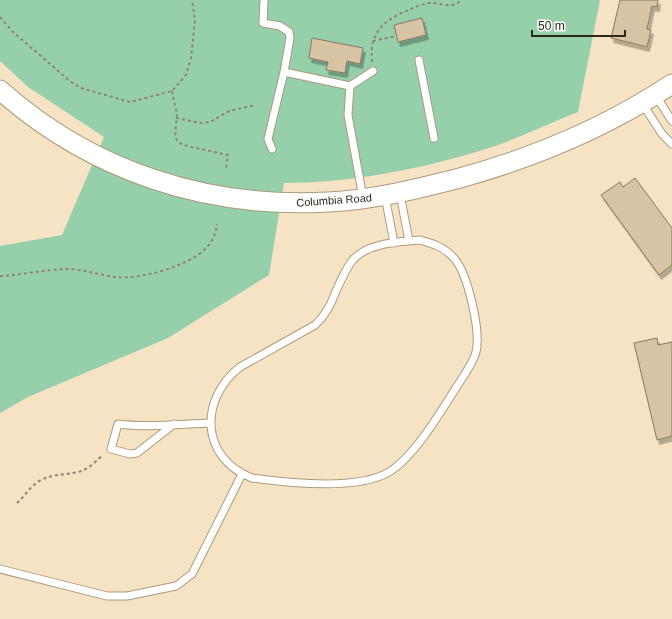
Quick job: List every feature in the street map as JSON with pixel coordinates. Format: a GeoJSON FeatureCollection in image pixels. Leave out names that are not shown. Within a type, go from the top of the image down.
{"type":"FeatureCollection","features":[{"type":"Feature","properties":{"kind":"main road","name":"Columbia Road"},"geometry":{"type":"LineString","coordinates":[[0,90],[63,139],[140,174],[188,190],[226,197],[292,203],[330,202],[393,194],[516,161],[582,134],[649,99],[672,84]]}},
{"type":"Feature","properties":{"kind":"lane"},"geometry":{"type":"LineString","coordinates":[[264,0],[263,23],[280,26],[289,32],[290,38],[284,72],[268,139],[272,149]]}},
{"type":"Feature","properties":{"kind":"lane"},"geometry":{"type":"LineString","coordinates":[[419,60],[434,138]]}},
{"type":"Feature","properties":{"kind":"lane"},"geometry":{"type":"LineString","coordinates":[[284,72],[350,86],[373,70]]}},
{"type":"Feature","properties":{"kind":"lane"},"geometry":{"type":"LineString","coordinates":[[350,86],[348,115],[363,198]]}},
{"type":"Feature","properties":{"kind":"lane"},"geometry":{"type":"LineString","coordinates":[[649,99],[672,121]]}},
{"type":"Feature","properties":{"kind":"lane"},"geometry":{"type":"LineString","coordinates":[[649,99],[662,134],[672,144]]}},
{"type":"Feature","properties":{"kind":"lane"},"geometry":{"type":"LineString","coordinates":[[393,194],[409,241]]}},
{"type":"Feature","properties":{"kind":"lane"},"geometry":{"type":"LineString","coordinates":[[393,194],[394,243]]}},
{"type":"Feature","properties":{"kind":"lane"},"geometry":{"type":"LineString","coordinates":[[419,240],[433,243],[453,257],[459,265],[465,276],[477,341],[476,351],[469,368],[413,451],[389,472],[374,478],[346,484],[262,480],[242,474],[230,466],[221,455],[214,441],[210,423],[218,391],[230,375],[240,367],[315,325],[323,318],[346,270],[353,259],[367,250],[409,241],[419,240]]}},
{"type":"Feature","properties":{"kind":"lane"},"geometry":{"type":"LineString","coordinates":[[174,424],[137,453],[130,454],[111,449],[118,424],[131,426],[174,424],[210,423]]}},
{"type":"Feature","properties":{"kind":"lane"},"geometry":{"type":"LineString","coordinates":[[0,569],[107,596],[127,596],[176,586],[185,581],[192,574],[242,474]]}},
{"type":"Feature","properties":{"kind":"path"},"geometry":{"type":"LineString","coordinates":[[0,17],[13,32],[35,52],[58,69],[71,82],[82,88],[130,102],[172,91],[186,75],[191,58],[195,20],[192,0]]}},
{"type":"Feature","properties":{"kind":"path"},"geometry":{"type":"LineString","coordinates":[[373,70],[371,54],[373,41],[376,33],[386,21],[398,14],[425,4],[455,5],[462,0]]}},
{"type":"Feature","properties":{"kind":"path"},"geometry":{"type":"LineString","coordinates":[[373,41],[396,36]]}},
{"type":"Feature","properties":{"kind":"path"},"geometry":{"type":"LineString","coordinates":[[172,91],[176,118],[175,137],[179,143],[228,156],[226,169]]}},
{"type":"Feature","properties":{"kind":"path"},"geometry":{"type":"LineString","coordinates":[[176,118],[200,123],[210,122],[229,111],[254,105]]}},
{"type":"Feature","properties":{"kind":"path"},"geometry":{"type":"LineString","coordinates":[[0,276],[25,274],[54,269],[72,269],[115,277],[149,275],[187,260],[206,249],[213,240],[217,224]]}},
{"type":"Feature","properties":{"kind":"path"},"geometry":{"type":"LineString","coordinates":[[17,503],[34,484],[50,476],[79,472],[87,468],[111,449]]}},
{"type":"Feature","properties":{"kind":"green space"},"geometry":{"type":"Polygon","coordinates":[[[0,0],[600,0],[578,112],[501,144],[430,164],[357,178],[332,181],[284,183],[269,275],[168,338],[28,397],[0,413],[0,246],[62,235],[104,137],[28,87],[0,61],[0,0]]]}},
{"type":"Feature","properties":{"kind":"building"},"geometry":{"type":"Polygon","coordinates":[[[620,0],[658,0],[657,7],[652,6],[647,29],[651,30],[647,47],[611,38],[620,0]]]}},
{"type":"Feature","properties":{"kind":"building"},"geometry":{"type":"Polygon","coordinates":[[[422,18],[426,35],[398,42],[394,25],[422,18]]]}},
{"type":"Feature","properties":{"kind":"building"},"geometry":{"type":"Polygon","coordinates":[[[312,38],[363,48],[360,64],[347,61],[345,73],[326,70],[328,62],[309,58],[312,38]]]}},
{"type":"Feature","properties":{"kind":"building"},"geometry":{"type":"Polygon","coordinates":[[[635,178],[672,228],[672,265],[659,275],[601,195],[620,182],[623,187],[635,178]]]}},
{"type":"Feature","properties":{"kind":"building"},"geometry":{"type":"Polygon","coordinates":[[[657,338],[658,345],[672,342],[672,436],[657,440],[634,343],[657,338]]]}}]}
